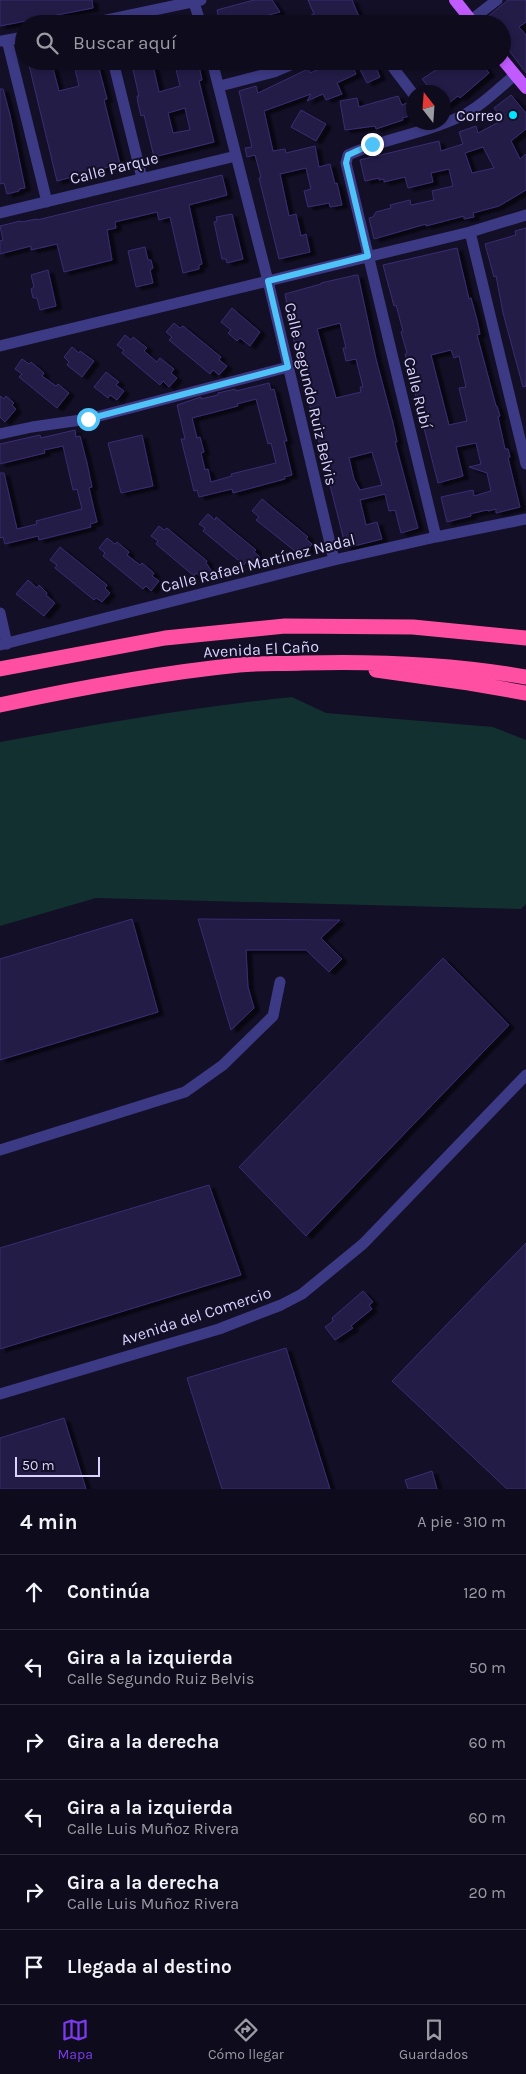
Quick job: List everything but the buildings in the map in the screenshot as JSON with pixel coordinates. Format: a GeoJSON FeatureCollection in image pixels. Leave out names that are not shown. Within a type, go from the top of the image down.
{"type":"FeatureCollection","features":[{"type":"Feature","properties":{"kind":"highway","name":"Avenida El Caño"},"geometry":{"type":"LineString","coordinates":[[0,669],[165,638],[285,626],[413,626],[526,638]]}},
{"type":"Feature","properties":{"kind":"highway","name":"Avenida El Caño"},"geometry":{"type":"LineString","coordinates":[[0,705],[105,684],[241,665],[338,662],[432,664],[487,670],[526,677]]}},
{"type":"Feature","properties":{"kind":"highway"},"geometry":{"type":"LineString","coordinates":[[338,662],[390,673],[469,683],[526,694]]}},
{"type":"Feature","properties":{"kind":"main road"},"geometry":{"type":"LineString","coordinates":[[455,0],[467,15]]}},
{"type":"Feature","properties":{"kind":"main road"},"geometry":{"type":"LineString","coordinates":[[511,70],[526,88]]}},
{"type":"Feature","properties":{"kind":"street"},"geometry":{"type":"LineString","coordinates":[[480,15],[497,0]]}},
{"type":"Feature","properties":{"kind":"street"},"geometry":{"type":"LineString","coordinates":[[135,15],[196,1],[199,15]]}},
{"type":"Feature","properties":{"kind":"street"},"geometry":{"type":"LineString","coordinates":[[4,41],[47,202]]}},
{"type":"Feature","properties":{"kind":"street"},"geometry":{"type":"LineString","coordinates":[[115,70],[142,178]]}},
{"type":"Feature","properties":{"kind":"street","name":"Calle Segundo Ruiz Belvis"},"geometry":{"type":"LineString","coordinates":[[215,70],[268,281],[334,560]]}},
{"type":"Feature","properties":{"kind":"street"},"geometry":{"type":"LineString","coordinates":[[220,86],[279,70]]}},
{"type":"Feature","properties":{"kind":"street"},"geometry":{"type":"LineString","coordinates":[[395,70],[406,85]]}},
{"type":"Feature","properties":{"kind":"street"},"geometry":{"type":"LineString","coordinates":[[451,119],[469,113],[515,75]]}},
{"type":"Feature","properties":{"kind":"street","name":"Calle Rubí"},"geometry":{"type":"LineString","coordinates":[[417,130],[372,144],[348,155],[346,163],[436,536]]}},
{"type":"Feature","properties":{"kind":"street","name":"Calle Parque"},"geometry":{"type":"LineString","coordinates":[[0,213],[236,156]]}},
{"type":"Feature","properties":{"kind":"street"},"geometry":{"type":"LineString","coordinates":[[0,346],[470,232],[526,215]]}},
{"type":"Feature","properties":{"kind":"street"},"geometry":{"type":"LineString","coordinates":[[470,232],[526,464]]}},
{"type":"Feature","properties":{"kind":"street"},"geometry":{"type":"LineString","coordinates":[[0,434],[32,427],[88,419],[288,367]]}},
{"type":"Feature","properties":{"kind":"street","name":"Calle Rafael Martínez Nadal"},"geometry":{"type":"LineString","coordinates":[[4,645],[334,560],[436,536],[526,519]]}},
{"type":"Feature","properties":{"kind":"street"},"geometry":{"type":"LineString","coordinates":[[0,613],[4,645]]}},
{"type":"Feature","properties":{"kind":"street"},"geometry":{"type":"LineString","coordinates":[[0,1150],[185,1092],[223,1066],[273,1016],[280,982]]}},
{"type":"Feature","properties":{"kind":"street","name":"Avenida del Comercio"},"geometry":{"type":"LineString","coordinates":[[0,1394],[219,1329],[281,1305],[302,1294],[363,1244],[526,1075]]}},
{"type":"Feature","properties":{"kind":"green space"},"geometry":{"type":"Polygon","coordinates":[[[292,697],[326,713],[493,727],[526,740],[526,904],[521,909],[96,898],[0,926],[0,742],[146,716],[292,697]]]}},
{"type":"Feature","properties":{"kind":"place","name":"Correo"},"geometry":{"type":"Point","coordinates":[513,115]}},
{"type":"Feature","properties":{"kind":"route"},"geometry":{"type":"LineString","coordinates":[[88,419],[288,367],[268,281],[368,256],[346,163],[348,155],[372,144]]}}]}
